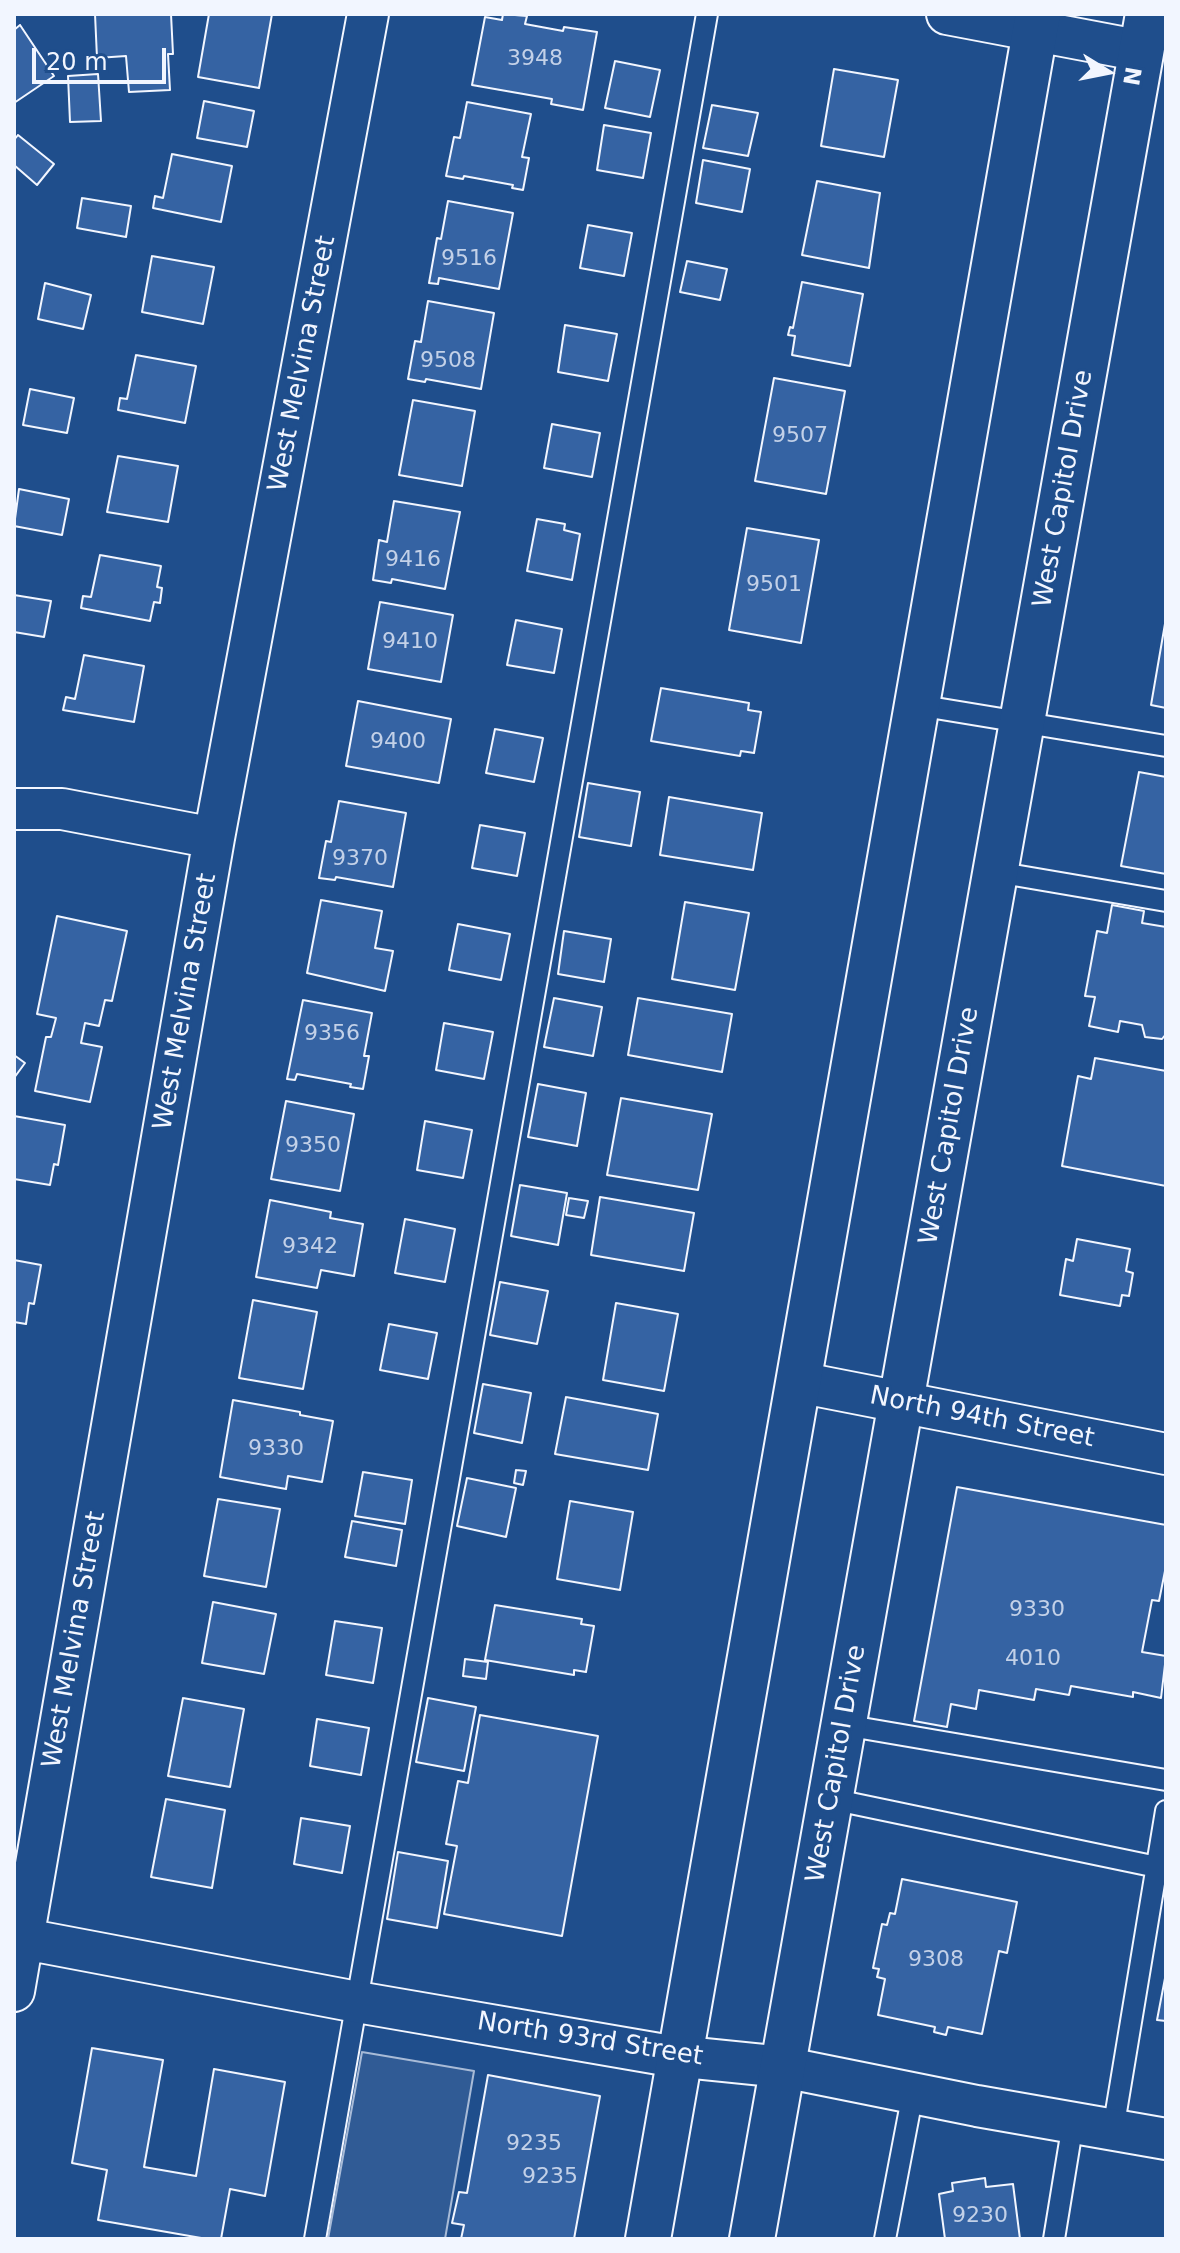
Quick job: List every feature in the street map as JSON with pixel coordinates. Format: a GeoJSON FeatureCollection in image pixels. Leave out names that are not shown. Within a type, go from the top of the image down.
{"type":"FeatureCollection","features":[{"type":"Feature","properties":{"kind":"main road"},"geometry":{"type":"LineString","coordinates":[[648,2239],[1037,22]]}},
{"type":"Feature","properties":{"kind":"main road","name":"West Capitol Drive"},"geometry":{"type":"LineString","coordinates":[[752,2239],[1145,33]]}},
{"type":"Feature","properties":{"kind":"street","name":"West Melvina Street"},"geometry":{"type":"LineString","coordinates":[[14,1991],[18,1937],[214,838],[368,14]]}},
{"type":"Feature","properties":{"kind":"street"},"geometry":{"type":"LineString","coordinates":[[947,14],[1145,33]]}},
{"type":"Feature","properties":{"kind":"street"},"geometry":{"type":"LineString","coordinates":[[14,809],[62,809],[214,838]]}},
{"type":"Feature","properties":{"kind":"street","name":"North 94th Street"},"geometry":{"type":"LineString","coordinates":[[798,1382],[1166,1454]]}},
{"type":"Feature","properties":{"kind":"street","name":"North 93rd Street"},"geometry":{"type":"LineString","coordinates":[[18,1937],[357,2002],[680,2056],[783,2067],[1166,2139]]}},
{"type":"Feature","properties":{"kind":"lane"},"geometry":{"type":"LineString","coordinates":[[315,2239],[707,14]]}},
{"type":"Feature","properties":{"kind":"lane"},"geometry":{"type":"LineString","coordinates":[[917,705],[1166,746]]}},
{"type":"Feature","properties":{"kind":"lane"},"geometry":{"type":"LineString","coordinates":[[996,872],[1166,901]]}},
{"type":"Feature","properties":{"kind":"lane"},"geometry":{"type":"LineString","coordinates":[[844,1725],[1166,1780]]}},
{"type":"Feature","properties":{"kind":"lane"},"geometry":{"type":"LineString","coordinates":[[831,1799],[1157,1867]]}},
{"type":"Feature","properties":{"kind":"lane"},"geometry":{"type":"LineString","coordinates":[[1113,2130],[1166,1811]]}},
{"type":"Feature","properties":{"kind":"lane"},"geometry":{"type":"LineString","coordinates":[[885,2239],[913,2093]]}},
{"type":"Feature","properties":{"kind":"lane"},"geometry":{"type":"LineString","coordinates":[[1054,2239],[1073,2123]]}},
{"type":"Feature","properties":{"kind":"shaded area"},"geometry":{"type":"Polygon","coordinates":[[[362,2052],[474,2071],[445,2239],[328,2239],[362,2052]]]}},
{"type":"Feature","properties":{"kind":"building"},"geometry":{"type":"Polygon","coordinates":[[[95,14],[171,14],[173,54],[168,54],[170,90],[129,92],[126,56],[97,58],[95,14]]]}},
{"type":"Feature","properties":{"kind":"building"},"geometry":{"type":"Polygon","coordinates":[[[209,14],[272,14],[259,88],[198,77],[209,14]]]}},
{"type":"Feature","properties":{"kind":"building"},"geometry":{"type":"Polygon","coordinates":[[[503,14],[527,16],[525,24],[563,31],[564,27],[597,32],[583,110],[551,104],[552,99],[472,85],[485,17],[502,20],[503,14]]]}},
{"type":"Feature","properties":{"kind":"building"},"geometry":{"type":"Polygon","coordinates":[[[20,25],[54,76],[14,103],[14,30],[20,25]]]}},
{"type":"Feature","properties":{"kind":"building"},"geometry":{"type":"Polygon","coordinates":[[[615,61],[660,70],[650,117],[605,108],[615,61]]]}},
{"type":"Feature","properties":{"kind":"building"},"geometry":{"type":"Polygon","coordinates":[[[834,69],[898,80],[884,157],[821,146],[834,69]]]}},
{"type":"Feature","properties":{"kind":"building"},"geometry":{"type":"Polygon","coordinates":[[[98,74],[101,121],[70,122],[68,76],[98,74]]]}},
{"type":"Feature","properties":{"kind":"building"},"geometry":{"type":"Polygon","coordinates":[[[204,101],[254,111],[247,147],[197,138],[204,101]]]}},
{"type":"Feature","properties":{"kind":"building"},"geometry":{"type":"Polygon","coordinates":[[[467,102],[531,114],[522,157],[529,158],[523,190],[512,188],[513,185],[464,176],[463,179],[446,176],[454,137],[460,138],[467,102]]]}},
{"type":"Feature","properties":{"kind":"building"},"geometry":{"type":"Polygon","coordinates":[[[712,105],[758,113],[748,156],[703,148],[712,105]]]}},
{"type":"Feature","properties":{"kind":"building"},"geometry":{"type":"Polygon","coordinates":[[[604,125],[651,133],[643,178],[597,170],[604,125]]]}},
{"type":"Feature","properties":{"kind":"building"},"geometry":{"type":"Polygon","coordinates":[[[18,135],[54,164],[37,185],[14,165],[14,140],[18,135]]]}},
{"type":"Feature","properties":{"kind":"building"},"geometry":{"type":"Polygon","coordinates":[[[172,154],[232,166],[221,222],[153,208],[155,196],[163,198],[172,154]]]}},
{"type":"Feature","properties":{"kind":"building"},"geometry":{"type":"Polygon","coordinates":[[[703,160],[750,169],[742,212],[696,203],[703,160]]]}},
{"type":"Feature","properties":{"kind":"building"},"geometry":{"type":"Polygon","coordinates":[[[817,181],[880,193],[869,268],[802,255],[817,181]]]}},
{"type":"Feature","properties":{"kind":"building"},"geometry":{"type":"Polygon","coordinates":[[[82,198],[131,206],[126,237],[77,228],[82,198]]]}},
{"type":"Feature","properties":{"kind":"building"},"geometry":{"type":"Polygon","coordinates":[[[448,201],[513,213],[499,289],[439,278],[438,284],[429,283],[448,201]]]}},
{"type":"Feature","properties":{"kind":"building"},"geometry":{"type":"Polygon","coordinates":[[[588,225],[632,233],[624,276],[580,268],[588,225]]]}},
{"type":"Feature","properties":{"kind":"building"},"geometry":{"type":"Polygon","coordinates":[[[152,256],[214,267],[203,324],[142,312],[152,256]]]}},
{"type":"Feature","properties":{"kind":"building"},"geometry":{"type":"Polygon","coordinates":[[[687,261],[727,269],[720,300],[680,292],[687,261]]]}},
{"type":"Feature","properties":{"kind":"building"},"geometry":{"type":"Polygon","coordinates":[[[802,282],[863,294],[850,366],[792,355],[795,336],[788,335],[790,327],[793,328],[802,282]]]}},
{"type":"Feature","properties":{"kind":"building"},"geometry":{"type":"Polygon","coordinates":[[[45,283],[91,295],[83,329],[38,319],[45,283]]]}},
{"type":"Feature","properties":{"kind":"building"},"geometry":{"type":"Polygon","coordinates":[[[428,301],[494,313],[481,389],[426,379],[425,382],[408,379],[415,341],[421,342],[428,301]]]}},
{"type":"Feature","properties":{"kind":"building"},"geometry":{"type":"Polygon","coordinates":[[[565,325],[617,334],[608,381],[558,372],[565,325]]]}},
{"type":"Feature","properties":{"kind":"building"},"geometry":{"type":"Polygon","coordinates":[[[136,355],[196,366],[185,423],[118,410],[120,398],[127,399],[136,355]]]}},
{"type":"Feature","properties":{"kind":"building"},"geometry":{"type":"Polygon","coordinates":[[[774,378],[845,391],[826,494],[755,481],[774,378]]]}},
{"type":"Feature","properties":{"kind":"building"},"geometry":{"type":"Polygon","coordinates":[[[30,389],[74,398],[67,433],[23,425],[30,389]]]}},
{"type":"Feature","properties":{"kind":"building"},"geometry":{"type":"Polygon","coordinates":[[[413,400],[475,411],[462,486],[399,475],[413,400]]]}},
{"type":"Feature","properties":{"kind":"building"},"geometry":{"type":"Polygon","coordinates":[[[552,424],[600,433],[592,477],[544,468],[552,424]]]}},
{"type":"Feature","properties":{"kind":"building"},"geometry":{"type":"Polygon","coordinates":[[[118,456],[178,466],[168,522],[107,512],[118,456]]]}},
{"type":"Feature","properties":{"kind":"building"},"geometry":{"type":"Polygon","coordinates":[[[19,489],[69,499],[62,535],[14,526],[19,489]]]}},
{"type":"Feature","properties":{"kind":"building"},"geometry":{"type":"Polygon","coordinates":[[[394,501],[460,512],[445,589],[392,579],[391,583],[373,580],[379,540],[387,542],[394,501]]]}},
{"type":"Feature","properties":{"kind":"building"},"geometry":{"type":"Polygon","coordinates":[[[537,519],[565,524],[564,530],[580,534],[572,580],[527,571],[537,519]]]}},
{"type":"Feature","properties":{"kind":"building"},"geometry":{"type":"Polygon","coordinates":[[[747,528],[819,540],[801,643],[729,630],[747,528]]]}},
{"type":"Feature","properties":{"kind":"building"},"geometry":{"type":"Polygon","coordinates":[[[100,555],[161,566],[157,587],[162,588],[160,603],[154,602],[150,621],[81,608],[83,596],[91,597],[100,555]]]}},
{"type":"Feature","properties":{"kind":"building"},"geometry":{"type":"Polygon","coordinates":[[[14,595],[51,601],[44,637],[14,632],[14,595]]]}},
{"type":"Feature","properties":{"kind":"building"},"geometry":{"type":"Polygon","coordinates":[[[380,602],[453,615],[441,682],[368,669],[380,602]]]}},
{"type":"Feature","properties":{"kind":"building"},"geometry":{"type":"Polygon","coordinates":[[[1166,618],[1166,708],[1151,705],[1166,618]]]}},
{"type":"Feature","properties":{"kind":"building"},"geometry":{"type":"Polygon","coordinates":[[[516,620],[562,629],[554,673],[507,665],[516,620]]]}},
{"type":"Feature","properties":{"kind":"building"},"geometry":{"type":"Polygon","coordinates":[[[84,655],[144,666],[134,722],[63,710],[66,697],[75,699],[84,655]]]}},
{"type":"Feature","properties":{"kind":"building"},"geometry":{"type":"Polygon","coordinates":[[[661,688],[749,703],[748,710],[761,712],[754,753],[741,751],[740,756],[651,741],[661,688]]]}},
{"type":"Feature","properties":{"kind":"building"},"geometry":{"type":"Polygon","coordinates":[[[358,701],[451,719],[439,783],[346,766],[358,701]]]}},
{"type":"Feature","properties":{"kind":"building"},"geometry":{"type":"Polygon","coordinates":[[[495,729],[543,738],[534,782],[486,773],[495,729]]]}},
{"type":"Feature","properties":{"kind":"building"},"geometry":{"type":"Polygon","coordinates":[[[1139,772],[1166,777],[1166,874],[1121,866],[1139,772]]]}},
{"type":"Feature","properties":{"kind":"building"},"geometry":{"type":"Polygon","coordinates":[[[588,783],[640,792],[631,846],[579,837],[588,783]]]}},
{"type":"Feature","properties":{"kind":"building"},"geometry":{"type":"Polygon","coordinates":[[[669,797],[762,813],[753,870],[660,855],[669,797]]]}},
{"type":"Feature","properties":{"kind":"building"},"geometry":{"type":"Polygon","coordinates":[[[339,801],[406,813],[393,887],[336,877],[335,880],[319,878],[326,841],[331,842],[339,801]]]}},
{"type":"Feature","properties":{"kind":"building"},"geometry":{"type":"Polygon","coordinates":[[[480,825],[525,833],[517,876],[472,868],[480,825]]]}},
{"type":"Feature","properties":{"kind":"building"},"geometry":{"type":"Polygon","coordinates":[[[321,900],[382,911],[375,948],[393,951],[385,991],[307,973],[321,900]]]}},
{"type":"Feature","properties":{"kind":"building"},"geometry":{"type":"Polygon","coordinates":[[[685,902],[749,913],[735,990],[672,979],[685,902]]]}},
{"type":"Feature","properties":{"kind":"building"},"geometry":{"type":"Polygon","coordinates":[[[1112,905],[1144,911],[1142,923],[1166,927],[1166,1034],[1162,1039],[1145,1037],[1142,1025],[1120,1021],[1118,1032],[1089,1026],[1095,997],[1085,996],[1097,931],[1107,933],[1112,905]]]}},
{"type":"Feature","properties":{"kind":"building"},"geometry":{"type":"Polygon","coordinates":[[[57,916],[127,931],[112,1001],[105,1000],[99,1026],[85,1023],[81,1043],[102,1047],[90,1102],[35,1091],[46,1037],[51,1037],[56,1018],[37,1014],[57,916]]]}},
{"type":"Feature","properties":{"kind":"building"},"geometry":{"type":"Polygon","coordinates":[[[458,924],[510,934],[501,980],[449,970],[458,924]]]}},
{"type":"Feature","properties":{"kind":"building"},"geometry":{"type":"Polygon","coordinates":[[[564,931],[611,939],[604,982],[558,974],[564,931]]]}},
{"type":"Feature","properties":{"kind":"building"},"geometry":{"type":"Polygon","coordinates":[[[554,998],[602,1007],[593,1056],[544,1047],[554,998]]]}},
{"type":"Feature","properties":{"kind":"building"},"geometry":{"type":"Polygon","coordinates":[[[638,998],[732,1014],[722,1072],[628,1055],[638,998]]]}},
{"type":"Feature","properties":{"kind":"building"},"geometry":{"type":"Polygon","coordinates":[[[303,1000],[372,1013],[364,1056],[369,1056],[363,1089],[297,1074],[295,1080],[287,1079],[303,1000]]]}},
{"type":"Feature","properties":{"kind":"building"},"geometry":{"type":"Polygon","coordinates":[[[444,1023],[493,1032],[484,1079],[436,1070],[444,1023]]]}},
{"type":"Feature","properties":{"kind":"building"},"geometry":{"type":"Polygon","coordinates":[[[14,1055],[25,1063],[14,1078],[14,1055]]]}},
{"type":"Feature","properties":{"kind":"building"},"geometry":{"type":"Polygon","coordinates":[[[1095,1058],[1166,1071],[1166,1186],[1062,1166],[1078,1076],[1091,1079],[1095,1058]]]}},
{"type":"Feature","properties":{"kind":"building"},"geometry":{"type":"Polygon","coordinates":[[[538,1084],[586,1093],[577,1146],[528,1137],[538,1084]]]}},
{"type":"Feature","properties":{"kind":"building"},"geometry":{"type":"Polygon","coordinates":[[[621,1098],[712,1114],[698,1190],[607,1175],[621,1098]]]}},
{"type":"Feature","properties":{"kind":"building"},"geometry":{"type":"Polygon","coordinates":[[[286,1101],[354,1114],[340,1191],[271,1179],[286,1101]]]}},
{"type":"Feature","properties":{"kind":"building"},"geometry":{"type":"Polygon","coordinates":[[[14,1116],[65,1125],[58,1165],[54,1164],[50,1185],[14,1179],[14,1116]]]}},
{"type":"Feature","properties":{"kind":"building"},"geometry":{"type":"Polygon","coordinates":[[[425,1121],[472,1130],[463,1178],[417,1170],[425,1121]]]}},
{"type":"Feature","properties":{"kind":"building"},"geometry":{"type":"Polygon","coordinates":[[[520,1185],[567,1193],[558,1245],[511,1236],[520,1185]]]}},
{"type":"Feature","properties":{"kind":"building"},"geometry":{"type":"Polygon","coordinates":[[[600,1197],[694,1213],[684,1271],[591,1255],[600,1197]]]}},
{"type":"Feature","properties":{"kind":"building"},"geometry":{"type":"Polygon","coordinates":[[[569,1198],[588,1201],[584,1218],[566,1215],[569,1198]]]}},
{"type":"Feature","properties":{"kind":"building"},"geometry":{"type":"Polygon","coordinates":[[[270,1200],[331,1212],[330,1218],[363,1224],[354,1276],[321,1270],[317,1288],[256,1277],[270,1200]]]}},
{"type":"Feature","properties":{"kind":"building"},"geometry":{"type":"Polygon","coordinates":[[[405,1219],[455,1229],[445,1282],[395,1273],[405,1219]]]}},
{"type":"Feature","properties":{"kind":"building"},"geometry":{"type":"Polygon","coordinates":[[[1077,1239],[1130,1249],[1126,1271],[1133,1273],[1129,1296],[1122,1295],[1120,1306],[1060,1295],[1066,1259],[1073,1261],[1077,1239]]]}},
{"type":"Feature","properties":{"kind":"building"},"geometry":{"type":"Polygon","coordinates":[[[14,1260],[41,1265],[34,1304],[29,1303],[26,1324],[14,1322],[14,1260]]]}},
{"type":"Feature","properties":{"kind":"building"},"geometry":{"type":"Polygon","coordinates":[[[500,1282],[548,1291],[537,1344],[490,1335],[500,1282]]]}},
{"type":"Feature","properties":{"kind":"building"},"geometry":{"type":"Polygon","coordinates":[[[253,1300],[317,1312],[303,1389],[239,1378],[253,1300]]]}},
{"type":"Feature","properties":{"kind":"building"},"geometry":{"type":"Polygon","coordinates":[[[616,1303],[678,1314],[664,1391],[603,1380],[616,1303]]]}},
{"type":"Feature","properties":{"kind":"building"},"geometry":{"type":"Polygon","coordinates":[[[389,1324],[437,1333],[428,1379],[380,1370],[389,1324]]]}},
{"type":"Feature","properties":{"kind":"building"},"geometry":{"type":"Polygon","coordinates":[[[483,1384],[531,1393],[522,1443],[474,1433],[483,1384]]]}},
{"type":"Feature","properties":{"kind":"building"},"geometry":{"type":"Polygon","coordinates":[[[566,1397],[658,1414],[648,1470],[555,1454],[566,1397]]]}},
{"type":"Feature","properties":{"kind":"building"},"geometry":{"type":"Polygon","coordinates":[[[233,1400],[333,1421],[322,1482],[288,1476],[286,1489],[220,1477],[233,1400]]]}},
{"type":"Feature","properties":{"kind":"building"},"geometry":{"type":"Polygon","coordinates":[[[516,1470],[526,1471],[523,1485],[514,1483],[516,1470]]]}},
{"type":"Feature","properties":{"kind":"building"},"geometry":{"type":"Polygon","coordinates":[[[363,1472],[412,1480],[405,1524],[355,1516],[363,1472]]]}},
{"type":"Feature","properties":{"kind":"building"},"geometry":{"type":"Polygon","coordinates":[[[467,1478],[516,1488],[506,1537],[457,1526],[467,1478]]]}},
{"type":"Feature","properties":{"kind":"building"},"geometry":{"type":"Polygon","coordinates":[[[957,1487],[1166,1525],[1166,1566],[1159,1601],[1152,1600],[1142,1652],[1166,1656],[1161,1698],[1133,1692],[1133,1697],[1071,1686],[1069,1695],[1036,1689],[1034,1700],[979,1690],[976,1709],[951,1704],[947,1727],[914,1721],[957,1487]]]}},
{"type":"Feature","properties":{"kind":"building"},"geometry":{"type":"Polygon","coordinates":[[[218,1499],[280,1509],[266,1587],[204,1576],[218,1499]]]}},
{"type":"Feature","properties":{"kind":"building"},"geometry":{"type":"Polygon","coordinates":[[[570,1501],[633,1512],[620,1590],[557,1579],[570,1501]]]}},
{"type":"Feature","properties":{"kind":"building"},"geometry":{"type":"Polygon","coordinates":[[[352,1521],[402,1530],[396,1566],[345,1557],[352,1521]]]}},
{"type":"Feature","properties":{"kind":"building"},"geometry":{"type":"Polygon","coordinates":[[[213,1602],[276,1614],[264,1674],[202,1663],[213,1602]]]}},
{"type":"Feature","properties":{"kind":"building"},"geometry":{"type":"Polygon","coordinates":[[[495,1605],[582,1619],[581,1624],[594,1626],[586,1672],[574,1670],[574,1675],[485,1660],[495,1605]]]}},
{"type":"Feature","properties":{"kind":"building"},"geometry":{"type":"Polygon","coordinates":[[[335,1621],[382,1628],[373,1683],[326,1675],[335,1621]]]}},
{"type":"Feature","properties":{"kind":"building"},"geometry":{"type":"Polygon","coordinates":[[[465,1659],[488,1662],[486,1679],[463,1676],[465,1659]]]}},
{"type":"Feature","properties":{"kind":"building"},"geometry":{"type":"Polygon","coordinates":[[[183,1698],[244,1709],[230,1787],[168,1776],[183,1698]]]}},
{"type":"Feature","properties":{"kind":"building"},"geometry":{"type":"Polygon","coordinates":[[[428,1698],[476,1707],[464,1771],[416,1762],[428,1698]]]}},
{"type":"Feature","properties":{"kind":"building"},"geometry":{"type":"Polygon","coordinates":[[[480,1715],[598,1736],[562,1936],[444,1914],[457,1846],[446,1844],[458,1781],[468,1783],[480,1715]]]}},
{"type":"Feature","properties":{"kind":"building"},"geometry":{"type":"Polygon","coordinates":[[[317,1719],[369,1728],[361,1775],[310,1766],[317,1719]]]}},
{"type":"Feature","properties":{"kind":"building"},"geometry":{"type":"Polygon","coordinates":[[[166,1799],[225,1810],[212,1888],[151,1877],[166,1799]]]}},
{"type":"Feature","properties":{"kind":"building"},"geometry":{"type":"Polygon","coordinates":[[[301,1818],[350,1826],[342,1873],[294,1864],[301,1818]]]}},
{"type":"Feature","properties":{"kind":"building"},"geometry":{"type":"Polygon","coordinates":[[[398,1852],[448,1861],[437,1928],[387,1919],[398,1852]]]}},
{"type":"Feature","properties":{"kind":"building"},"geometry":{"type":"Polygon","coordinates":[[[902,1879],[1017,1902],[1007,1953],[999,1951],[982,2034],[948,2027],[946,2035],[934,2032],[935,2027],[878,2015],[885,1979],[877,1977],[879,1969],[873,1968],[882,1924],[887,1925],[890,1913],[895,1914],[902,1879]]]}},
{"type":"Feature","properties":{"kind":"building"},"geometry":{"type":"Polygon","coordinates":[[[1166,1973],[1166,2021],[1157,2020],[1166,1973]]]}},
{"type":"Feature","properties":{"kind":"building"},"geometry":{"type":"Polygon","coordinates":[[[92,2048],[163,2060],[144,2167],[196,2176],[214,2069],[285,2082],[265,2196],[230,2189],[221,2239],[98,2220],[107,2170],[72,2163],[92,2048]]]}},
{"type":"Feature","properties":{"kind":"building"},"geometry":{"type":"Polygon","coordinates":[[[488,2075],[600,2096],[574,2239],[461,2239],[464,2225],[452,2223],[459,2192],[467,2193],[488,2075]]]}},
{"type":"Feature","properties":{"kind":"building"},"geometry":{"type":"Polygon","coordinates":[[[985,2178],[986,2187],[1013,2184],[1020,2239],[945,2239],[939,2194],[953,2191],[952,2183],[985,2178]]]}}]}
